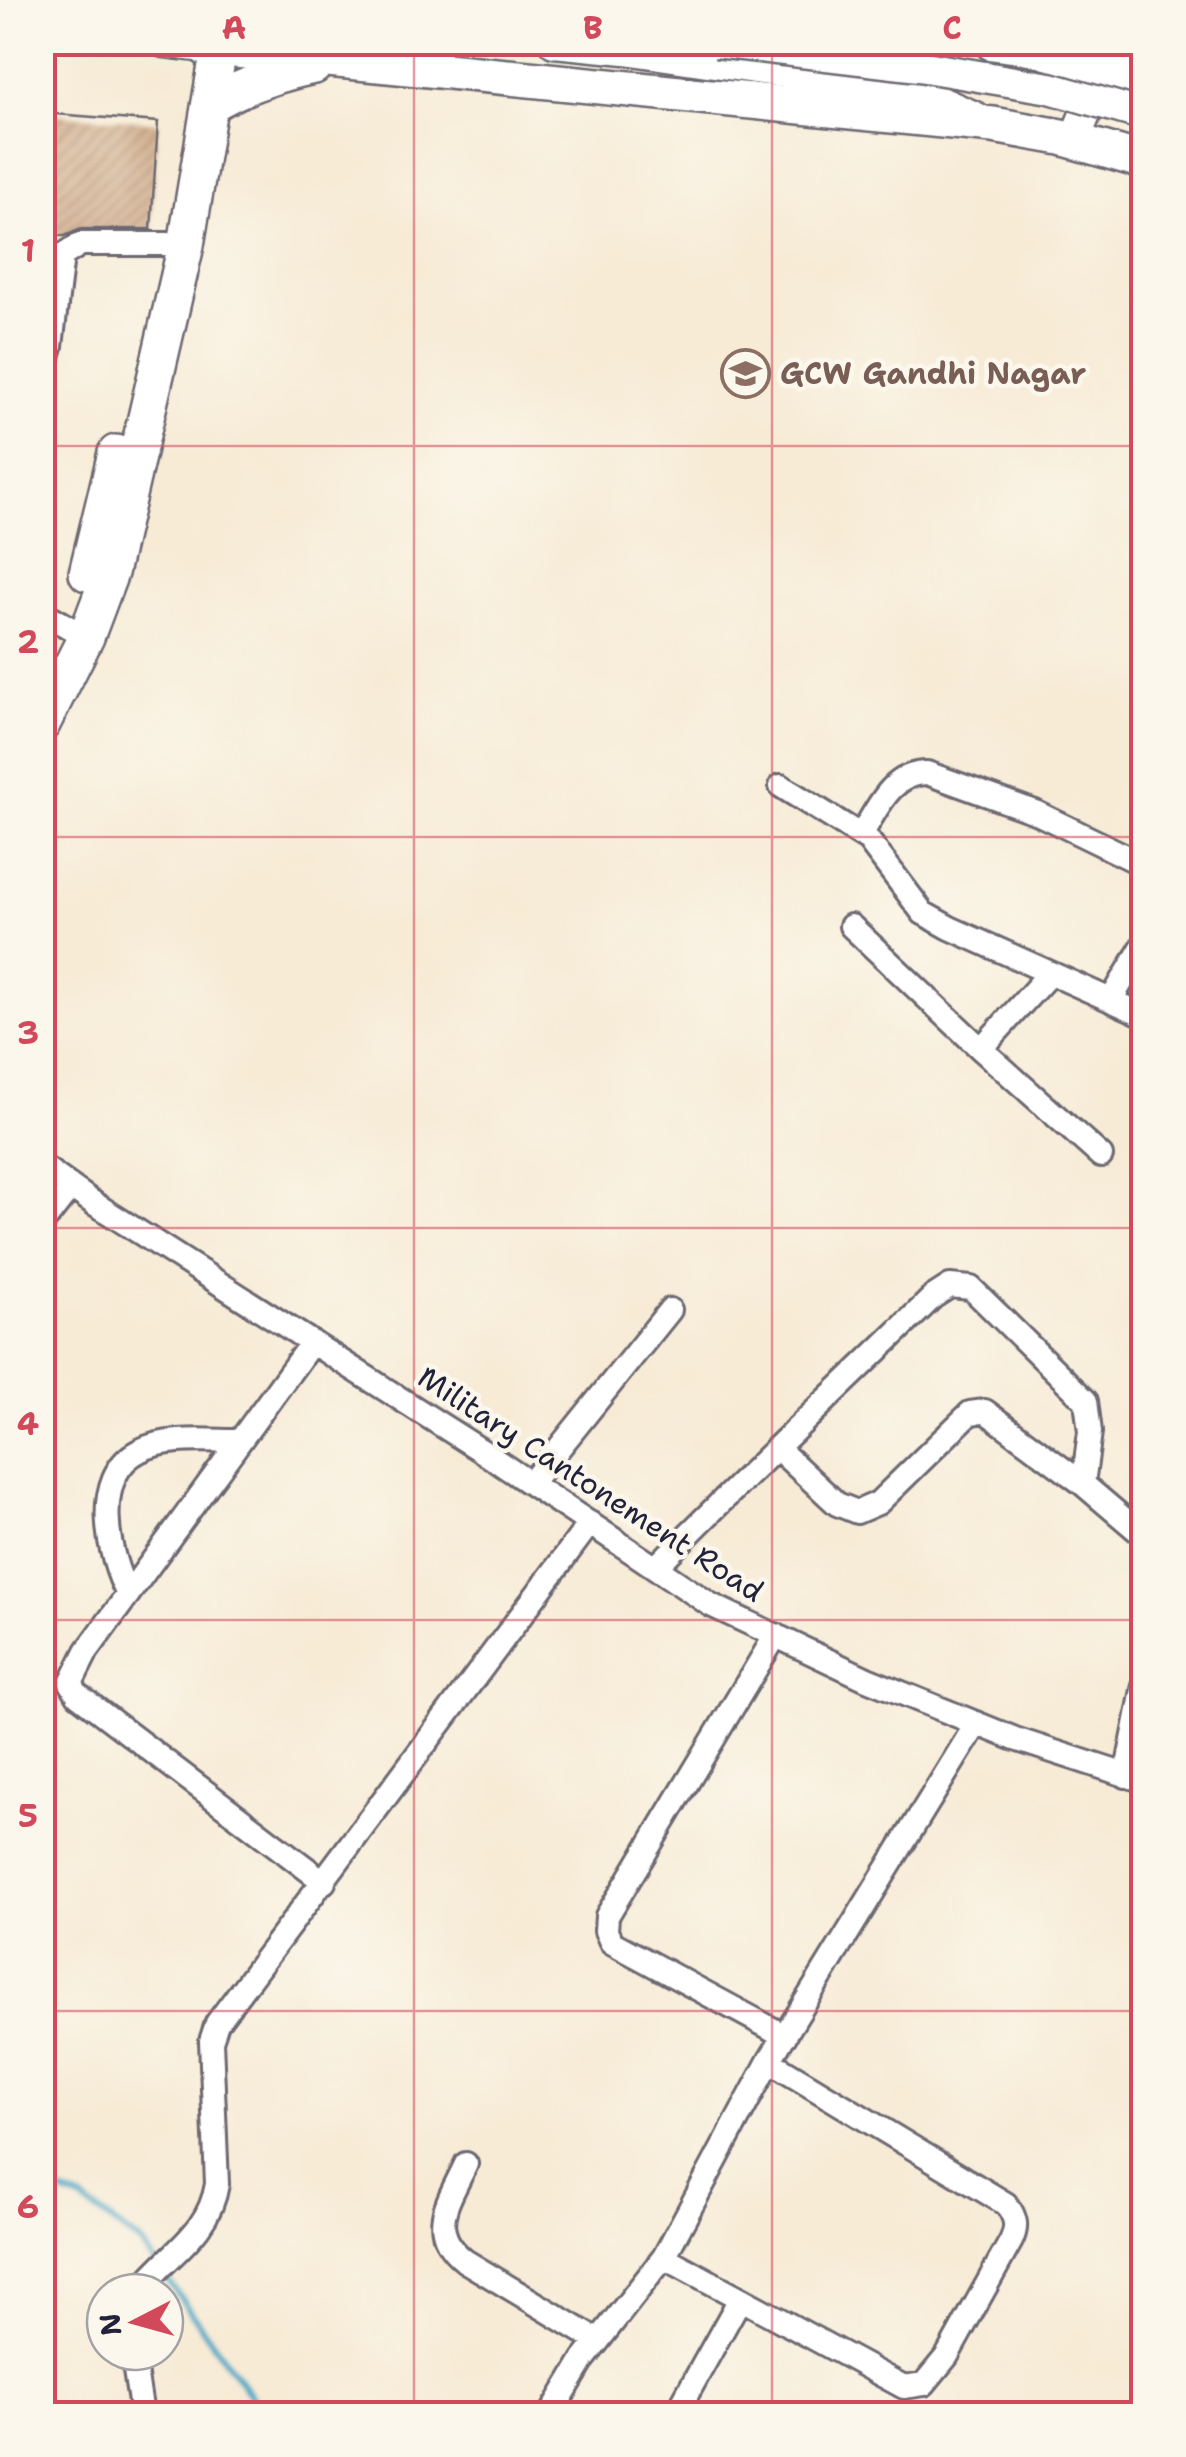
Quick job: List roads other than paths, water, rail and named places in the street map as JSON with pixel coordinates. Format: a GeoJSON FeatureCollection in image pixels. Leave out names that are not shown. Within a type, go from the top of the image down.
{"type":"FeatureCollection","features":[{"type":"Feature","properties":{"kind":"highway"},"geometry":{"type":"LineString","coordinates":[[992,42],[1110,56],[1144,80]]}},
{"type":"Feature","properties":{"kind":"highway"},"geometry":{"type":"LineString","coordinates":[[213,45],[994,125],[1144,162]]}},
{"type":"Feature","properties":{"kind":"highway"},"geometry":{"type":"LineString","coordinates":[[42,724],[67,626],[110,573],[126,511],[186,245],[210,106],[213,45]]}},
{"type":"Feature","properties":{"kind":"highway"},"geometry":{"type":"LineString","coordinates":[[42,684],[84,590],[213,45]]}},
{"type":"Feature","properties":{"kind":"highway"},"geometry":{"type":"LineString","coordinates":[[210,106],[258,80],[344,60]]}},
{"type":"Feature","properties":{"kind":"main road"},"geometry":{"type":"LineString","coordinates":[[164,42],[213,45]]}},
{"type":"Feature","properties":{"kind":"main road"},"geometry":{"type":"LineString","coordinates":[[554,42],[916,91],[994,125]]}},
{"type":"Feature","properties":{"kind":"main road"},"geometry":{"type":"LineString","coordinates":[[716,42],[920,66],[1050,88],[1144,115]]}},
{"type":"Feature","properties":{"kind":"main road"},"geometry":{"type":"LineString","coordinates":[[1074,142],[1110,56]]}},
{"type":"Feature","properties":{"kind":"street"},"geometry":{"type":"LineString","coordinates":[[42,379],[52,346],[58,264],[62,256],[81,244],[168,244]]}},
{"type":"Feature","properties":{"kind":"street"},"geometry":{"type":"LineString","coordinates":[[862,835],[884,796],[900,780],[912,773],[928,773],[1035,812],[1144,866]]}},
{"type":"Feature","properties":{"kind":"street"},"geometry":{"type":"LineString","coordinates":[[781,786],[862,835],[923,912],[950,928],[1144,1014]]}},
{"type":"Feature","properties":{"kind":"street"},"geometry":{"type":"LineString","coordinates":[[851,926],[1101,1156]]}},
{"type":"Feature","properties":{"kind":"street"},"geometry":{"type":"LineString","coordinates":[[1112,1000],[1144,944]]}},
{"type":"Feature","properties":{"kind":"street"},"geometry":{"type":"LineString","coordinates":[[982,1049],[1050,973]]}},
{"type":"Feature","properties":{"kind":"street","name":"Military Cantonement Road"},"geometry":{"type":"LineString","coordinates":[[42,1166],[711,1604],[868,1679],[977,1723],[1135,1778]]}},
{"type":"Feature","properties":{"kind":"street"},"geometry":{"type":"LineString","coordinates":[[42,1224],[71,1187]]}},
{"type":"Feature","properties":{"kind":"street"},"geometry":{"type":"LineString","coordinates":[[656,1567],[933,1296],[950,1286],[972,1288],[1086,1401],[1090,1432],[1082,1484]]}},
{"type":"Feature","properties":{"kind":"street"},"geometry":{"type":"LineString","coordinates":[[531,1483],[670,1310]]}},
{"type":"Feature","properties":{"kind":"street"},"geometry":{"type":"LineString","coordinates":[[312,1342],[86,1651],[72,1687],[324,1882]]}},
{"type":"Feature","properties":{"kind":"street"},"geometry":{"type":"LineString","coordinates":[[778,1448],[836,1504],[857,1512],[878,1503],[970,1414],[985,1411],[1144,1536]]}},
{"type":"Feature","properties":{"kind":"street"},"geometry":{"type":"LineString","coordinates":[[128,1594],[117,1574],[108,1526],[111,1488],[124,1462],[152,1446],[240,1441]]}},
{"type":"Feature","properties":{"kind":"street"},"geometry":{"type":"LineString","coordinates":[[157,2272],[207,2218],[217,2184],[211,2088],[213,2031],[590,1523]]}},
{"type":"Feature","properties":{"kind":"street"},"geometry":{"type":"LineString","coordinates":[[776,1635],[608,1916],[606,1931],[610,1942],[785,2036]]}},
{"type":"Feature","properties":{"kind":"street"},"geometry":{"type":"LineString","coordinates":[[1135,1778],[1144,1684]]}},
{"type":"Feature","properties":{"kind":"street"},"geometry":{"type":"LineString","coordinates":[[551,2414],[598,2342],[664,2257],[769,2060],[977,1723]]}},
{"type":"Feature","properties":{"kind":"street"},"geometry":{"type":"LineString","coordinates":[[664,2257],[882,2378],[915,2388],[924,2384],[948,2356],[1015,2234],[1015,2218],[1006,2204],[769,2060]]}},
{"type":"Feature","properties":{"kind":"street"},"geometry":{"type":"LineString","coordinates":[[466,2164],[443,2212],[443,2231],[450,2247],[598,2342]]}},
{"type":"Feature","properties":{"kind":"street"},"geometry":{"type":"LineString","coordinates":[[676,2414],[740,2299]]}},
{"type":"Feature","properties":{"kind":"street"},"geometry":{"type":"LineString","coordinates":[[135,2372],[142,2414]]}},
{"type":"Feature","properties":{"kind":"waterway"},"geometry":{"type":"LineString","coordinates":[[42,2185],[83,2201],[141,2243],[264,2414]]}},
{"type":"Feature","properties":{"kind":"place","name":"GCW Gandhi Nagar"},"geometry":{"type":"Point","coordinates":[745,373]}}]}
